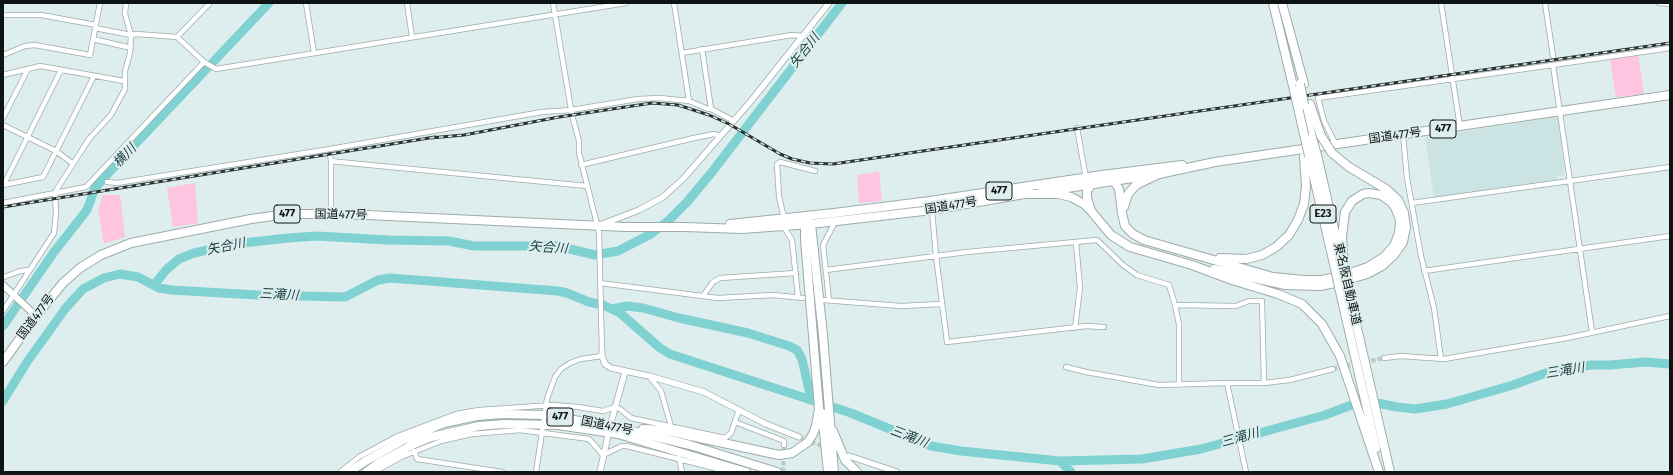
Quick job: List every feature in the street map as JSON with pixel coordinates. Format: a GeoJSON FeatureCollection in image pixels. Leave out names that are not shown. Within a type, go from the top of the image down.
{"type":"FeatureCollection","features":[{"type":"Feature","properties":{"kind":"highway","name":"東名阪自動車道"},"geometry":{"type":"LineString","coordinates":[[1273,3],[1294,90],[1304,105],[1312,138],[1310,156]]}},
{"type":"Feature","properties":{"kind":"highway"},"geometry":{"type":"LineString","coordinates":[[1024,194],[1064,195],[1077,200],[1091,211],[1105,229],[1120,242],[1140,251],[1192,265],[1280,284],[1309,286],[1340,282],[1375,270],[1388,261],[1399,249],[1405,235],[1406,220],[1402,206],[1386,189],[1349,167],[1332,153],[1321,136],[1304,105],[1302,84],[1281,3]]}},
{"type":"Feature","properties":{"kind":"highway","name":"国道477号"},"geometry":{"type":"LineString","coordinates":[[1102,175],[1158,167],[1215,162],[1336,145],[1670,95]]}},
{"type":"Feature","properties":{"kind":"highway","name":"東名阪自動車道"},"geometry":{"type":"LineString","coordinates":[[1304,105],[1310,156],[1340,272],[1364,395],[1371,440],[1380,472]]}},
{"type":"Feature","properties":{"kind":"highway"},"geometry":{"type":"LineString","coordinates":[[1196,254],[1230,260],[1246,259],[1262,255],[1283,241],[1296,224],[1304,204],[1310,156]]}},
{"type":"Feature","properties":{"kind":"highway","name":"国道477号"},"geometry":{"type":"LineString","coordinates":[[685,227],[741,223],[1088,182],[1114,181],[1159,174],[1215,162]]}},
{"type":"Feature","properties":{"kind":"highway"},"geometry":{"type":"LineString","coordinates":[[1125,226],[1124,206],[1128,194],[1140,181],[1159,174]]}},
{"type":"Feature","properties":{"kind":"highway"},"geometry":{"type":"LineString","coordinates":[[1091,211],[1086,194],[1088,182],[1102,175],[1114,181],[1121,194],[1122,213],[1125,226],[1133,234],[1144,240],[1262,274],[1283,278],[1322,280],[1352,273],[1368,267],[1380,260],[1389,252],[1397,239],[1400,227],[1398,214],[1391,202],[1381,195],[1369,193],[1363,194],[1352,201],[1345,212],[1342,232],[1340,272]]}},
{"type":"Feature","properties":{"kind":"highway","name":"国道477号"},"geometry":{"type":"LineString","coordinates":[[3,362],[36,316],[63,283],[80,268],[100,255],[131,243],[251,219],[287,214],[331,214],[598,229],[625,227],[685,227],[742,229],[807,225],[932,210],[1088,182]]}},
{"type":"Feature","properties":{"kind":"highway","name":"477"},"geometry":{"type":"LineString","coordinates":[[806,216],[823,335],[829,413],[826,428],[828,472]]}},
{"type":"Feature","properties":{"kind":"highway","name":"477"},"geometry":{"type":"LineString","coordinates":[[807,225],[819,408],[826,428],[834,472]]}},
{"type":"Feature","properties":{"kind":"highway"},"geometry":{"type":"LineString","coordinates":[[1192,265],[1232,280],[1287,297],[1309,310],[1322,324],[1334,344],[1342,361],[1371,440]]}},
{"type":"Feature","properties":{"kind":"highway","name":"東名阪自動車道"},"geometry":{"type":"LineString","coordinates":[[1343,286],[1372,392],[1390,472]]}},
{"type":"Feature","properties":{"kind":"highway","name":"国道477号"},"geometry":{"type":"LineString","coordinates":[[349,472],[403,440],[444,423],[477,416],[496,415],[545,415],[609,429],[618,434],[746,472]]}},
{"type":"Feature","properties":{"kind":"highway","name":"国道477号"},"geometry":{"type":"LineString","coordinates":[[366,472],[412,445],[438,435],[479,426],[504,424],[542,429],[558,425],[609,429],[620,428],[690,445],[777,472]]}},
{"type":"Feature","properties":{"kind":"highway","name":"477"},"geometry":{"type":"LineString","coordinates":[[620,428],[663,430],[779,455],[792,453],[800,448],[813,434],[826,428]]}},
{"type":"Feature","properties":{"kind":"highway","name":"477"},"geometry":{"type":"LineString","coordinates":[[826,428],[845,460],[858,472]]}},
{"type":"Feature","properties":{"kind":"main road"},"geometry":{"type":"LineString","coordinates":[[5,287],[36,316]]}},
{"type":"Feature","properties":{"kind":"street"},"geometry":{"type":"LineString","coordinates":[[3,55],[26,46],[35,45],[90,55],[100,3]]}},
{"type":"Feature","properties":{"kind":"street"},"geometry":{"type":"LineString","coordinates":[[3,311],[54,233],[56,213],[54,194],[88,139],[110,115],[125,89],[124,81],[131,48],[131,35],[124,14],[126,3]]}},
{"type":"Feature","properties":{"kind":"street"},"geometry":{"type":"LineString","coordinates":[[177,37],[210,3]]}},
{"type":"Feature","properties":{"kind":"street"},"geometry":{"type":"LineString","coordinates":[[306,3],[314,53]]}},
{"type":"Feature","properties":{"kind":"street"},"geometry":{"type":"LineString","coordinates":[[407,3],[412,36]]}},
{"type":"Feature","properties":{"kind":"street"},"geometry":{"type":"LineString","coordinates":[[553,3],[571,110],[579,141],[581,165],[598,229],[602,354],[605,364],[611,368],[625,372],[649,376],[704,392],[766,424],[800,437]]}},
{"type":"Feature","properties":{"kind":"street"},"geometry":{"type":"LineString","coordinates":[[3,15],[40,16],[131,35],[136,34],[177,37],[204,62],[216,69],[412,36],[626,3]]}},
{"type":"Feature","properties":{"kind":"street"},"geometry":{"type":"LineString","coordinates":[[674,3],[689,101]]}},
{"type":"Feature","properties":{"kind":"street"},"geometry":{"type":"LineString","coordinates":[[598,229],[663,197],[683,179],[734,121],[829,3]]}},
{"type":"Feature","properties":{"kind":"street"},"geometry":{"type":"LineString","coordinates":[[1442,3],[1460,127]]}},
{"type":"Feature","properties":{"kind":"street"},"geometry":{"type":"LineString","coordinates":[[1545,3],[1553,56]]}},
{"type":"Feature","properties":{"kind":"street"},"geometry":{"type":"LineString","coordinates":[[1659,3],[1670,4]]}},
{"type":"Feature","properties":{"kind":"street"},"geometry":{"type":"LineString","coordinates":[[682,53],[792,35],[803,36]]}},
{"type":"Feature","properties":{"kind":"street"},"geometry":{"type":"LineString","coordinates":[[93,39],[131,48]]}},
{"type":"Feature","properties":{"kind":"street"},"geometry":{"type":"LineString","coordinates":[[1336,145],[1324,121],[1318,98],[1670,48]]}},
{"type":"Feature","properties":{"kind":"street"},"geometry":{"type":"LineString","coordinates":[[702,49],[711,109]]}},
{"type":"Feature","properties":{"kind":"street"},"geometry":{"type":"LineString","coordinates":[[3,203],[86,187],[204,62]]}},
{"type":"Feature","properties":{"kind":"street"},"geometry":{"type":"LineString","coordinates":[[1553,65],[1592,332]]}},
{"type":"Feature","properties":{"kind":"street"},"geometry":{"type":"LineString","coordinates":[[3,74],[40,66],[124,81]]}},
{"type":"Feature","properties":{"kind":"street"},"geometry":{"type":"LineString","coordinates":[[3,118],[28,68]]}},
{"type":"Feature","properties":{"kind":"street"},"geometry":{"type":"LineString","coordinates":[[4,185],[61,70]]}},
{"type":"Feature","properties":{"kind":"street"},"geometry":{"type":"LineString","coordinates":[[4,185],[43,177],[94,76]]}},
{"type":"Feature","properties":{"kind":"street"},"geometry":{"type":"LineString","coordinates":[[107,182],[117,183],[322,150],[542,112],[571,110],[638,100],[660,98],[689,101],[711,109],[734,121]]}},
{"type":"Feature","properties":{"kind":"street"},"geometry":{"type":"LineString","coordinates":[[3,125],[56,151],[72,163]]}},
{"type":"Feature","properties":{"kind":"street"},"geometry":{"type":"LineString","coordinates":[[1077,128],[1088,182]]}},
{"type":"Feature","properties":{"kind":"street"},"geometry":{"type":"LineString","coordinates":[[581,165],[694,138],[714,134],[721,136]]}},
{"type":"Feature","properties":{"kind":"street"},"geometry":{"type":"LineString","coordinates":[[1403,135],[1407,178],[1424,271],[1434,308],[1441,359]]}},
{"type":"Feature","properties":{"kind":"street"},"geometry":{"type":"LineString","coordinates":[[330,155],[331,214]]}},
{"type":"Feature","properties":{"kind":"street"},"geometry":{"type":"LineString","coordinates":[[331,161],[587,186]]}},
{"type":"Feature","properties":{"kind":"street"},"geometry":{"type":"LineString","coordinates":[[784,218],[779,197],[777,164],[780,162],[816,171]]}},
{"type":"Feature","properties":{"kind":"street"},"geometry":{"type":"LineString","coordinates":[[1412,203],[1670,167]]}},
{"type":"Feature","properties":{"kind":"street"},"geometry":{"type":"LineString","coordinates":[[932,210],[936,256],[947,342],[1086,326],[1104,327]]}},
{"type":"Feature","properties":{"kind":"street"},"geometry":{"type":"LineString","coordinates":[[829,300],[823,245],[835,222]]}},
{"type":"Feature","properties":{"kind":"street"},"geometry":{"type":"LineString","coordinates":[[600,283],[718,298],[773,295],[801,298],[792,240],[785,229],[780,226]]}},
{"type":"Feature","properties":{"kind":"street"},"geometry":{"type":"LineString","coordinates":[[1424,271],[1670,236]]}},
{"type":"Feature","properties":{"kind":"street"},"geometry":{"type":"LineString","coordinates":[[826,270],[936,256],[1097,240],[1123,265],[1137,275],[1169,285],[1179,324],[1179,384]]}},
{"type":"Feature","properties":{"kind":"street"},"geometry":{"type":"LineString","coordinates":[[1075,328],[1080,288],[1076,242]]}},
{"type":"Feature","properties":{"kind":"street"},"geometry":{"type":"LineString","coordinates":[[3,277],[20,271],[29,270]]}},
{"type":"Feature","properties":{"kind":"street"},"geometry":{"type":"LineString","coordinates":[[703,296],[713,282],[720,278],[796,273]]}},
{"type":"Feature","properties":{"kind":"street"},"geometry":{"type":"LineString","coordinates":[[823,300],[901,306],[942,304]]}},
{"type":"Feature","properties":{"kind":"street"},"geometry":{"type":"LineString","coordinates":[[1175,305],[1236,306],[1249,301],[1262,301],[1264,383]]}},
{"type":"Feature","properties":{"kind":"street"},"geometry":{"type":"LineString","coordinates":[[1384,358],[1401,356],[1441,359],[1592,332],[1670,316]]}},
{"type":"Feature","properties":{"kind":"street"},"geometry":{"type":"LineString","coordinates":[[536,472],[546,405],[555,377],[561,369],[570,363],[602,354]]}},
{"type":"Feature","properties":{"kind":"street"},"geometry":{"type":"LineString","coordinates":[[1066,367],[1160,385],[1264,383],[1290,380],[1333,369]]}},
{"type":"Feature","properties":{"kind":"street"},"geometry":{"type":"LineString","coordinates":[[600,472],[609,429],[625,372]]}},
{"type":"Feature","properties":{"kind":"street"},"geometry":{"type":"LineString","coordinates":[[649,376],[661,391],[671,426]]}},
{"type":"Feature","properties":{"kind":"street"},"geometry":{"type":"LineString","coordinates":[[1226,383],[1246,472]]}},
{"type":"Feature","properties":{"kind":"street"},"geometry":{"type":"LineString","coordinates":[[340,472],[359,457],[398,436],[456,414],[503,407],[524,408],[546,405],[578,406],[603,411],[615,408],[620,409],[631,418],[725,438],[731,433],[739,410]]}},
{"type":"Feature","properties":{"kind":"street"},"geometry":{"type":"LineString","coordinates":[[735,422],[784,441],[784,445]]}},
{"type":"Feature","properties":{"kind":"street"},"geometry":{"type":"LineString","coordinates":[[374,472],[414,451],[441,441],[472,434],[520,430],[542,429],[589,439],[603,455]]}},
{"type":"Feature","properties":{"kind":"street"},"geometry":{"type":"LineString","coordinates":[[603,455],[622,446],[627,446],[730,472]]}},
{"type":"Feature","properties":{"kind":"street"},"geometry":{"type":"LineString","coordinates":[[414,451],[418,459],[502,472]]}},
{"type":"Feature","properties":{"kind":"street"},"geometry":{"type":"LineString","coordinates":[[849,456],[897,472]]}},
{"type":"Feature","properties":{"kind":"street"},"geometry":{"type":"LineString","coordinates":[[679,458],[680,471]]}},
{"type":"Feature","properties":{"kind":"shaded area"},"geometry":{"type":"Polygon","coordinates":[[[1638,55],[1644,94],[1616,97],[1610,59],[1638,55]]]}},
{"type":"Feature","properties":{"kind":"shaded area"},"geometry":{"type":"Polygon","coordinates":[[[1558,117],[1565,175],[1557,176],[1557,182],[1434,199],[1425,137],[1558,117]]]}},
{"type":"Feature","properties":{"kind":"shaded area"},"geometry":{"type":"Polygon","coordinates":[[[879,172],[882,201],[859,203],[857,175],[879,172]]]}},
{"type":"Feature","properties":{"kind":"shaded area"},"geometry":{"type":"Polygon","coordinates":[[[195,183],[198,223],[173,227],[167,188],[195,183]]]}},
{"type":"Feature","properties":{"kind":"shaded area"},"geometry":{"type":"Polygon","coordinates":[[[103,195],[120,195],[125,237],[104,244],[98,209],[103,195]]]}},
{"type":"Feature","properties":{"kind":"waterway","name":"横川"},"geometry":{"type":"LineString","coordinates":[[3,326],[54,252],[87,210],[95,188],[269,3]]}},
{"type":"Feature","properties":{"kind":"waterway","name":"矢合川"},"geometry":{"type":"LineString","coordinates":[[154,285],[166,270],[179,259],[194,253],[234,244],[288,238],[317,236],[388,240],[449,241],[474,246],[557,246],[595,255],[618,251],[651,234],[669,220],[687,202],[712,172],[842,3]]}},
{"type":"Feature","properties":{"kind":"waterway","name":"三滝川"},"geometry":{"type":"LineString","coordinates":[[3,401],[27,362],[65,309],[83,289],[104,278],[120,274],[138,277],[159,288],[171,290],[257,295],[345,297],[378,280],[390,278],[558,291],[589,302],[603,305],[620,313],[660,348],[670,354],[851,413],[931,446],[961,451],[1060,461],[1142,459],[1201,449],[1325,415],[1354,404],[1372,402],[1415,409],[1447,404],[1513,385],[1554,370],[1592,365],[1645,362],[1670,364]]}},
{"type":"Feature","properties":{"kind":"waterway","name":"三滝川"},"geometry":{"type":"LineString","coordinates":[[612,309],[627,306],[643,308],[679,318],[748,333],[789,346],[797,350],[802,359],[811,399]]}},
{"type":"Feature","properties":{"kind":"waterway"},"geometry":{"type":"LineString","coordinates":[[1060,461],[1071,472]]}},
{"type":"Feature","properties":{"kind":"tunnel"},"geometry":{"type":"LineString","coordinates":[[1333,369],[1384,358]]}},
{"type":"Feature","properties":{"kind":"tunnel"},"geometry":{"type":"LineString","coordinates":[[799,437],[827,448]]}},
{"type":"Feature","properties":{"kind":"tunnel"},"geometry":{"type":"LineString","coordinates":[[783,472],[784,445]]}},
{"type":"Feature","properties":{"kind":"railway"},"geometry":{"type":"LineString","coordinates":[[430,138],[464,135],[559,117],[652,103],[678,105],[709,115],[729,124],[780,154],[792,159],[810,163],[833,164],[1670,43]]}},
{"type":"Feature","properties":{"kind":"railway"},"geometry":{"type":"LineString","coordinates":[[3,207],[435,137]]}}]}
